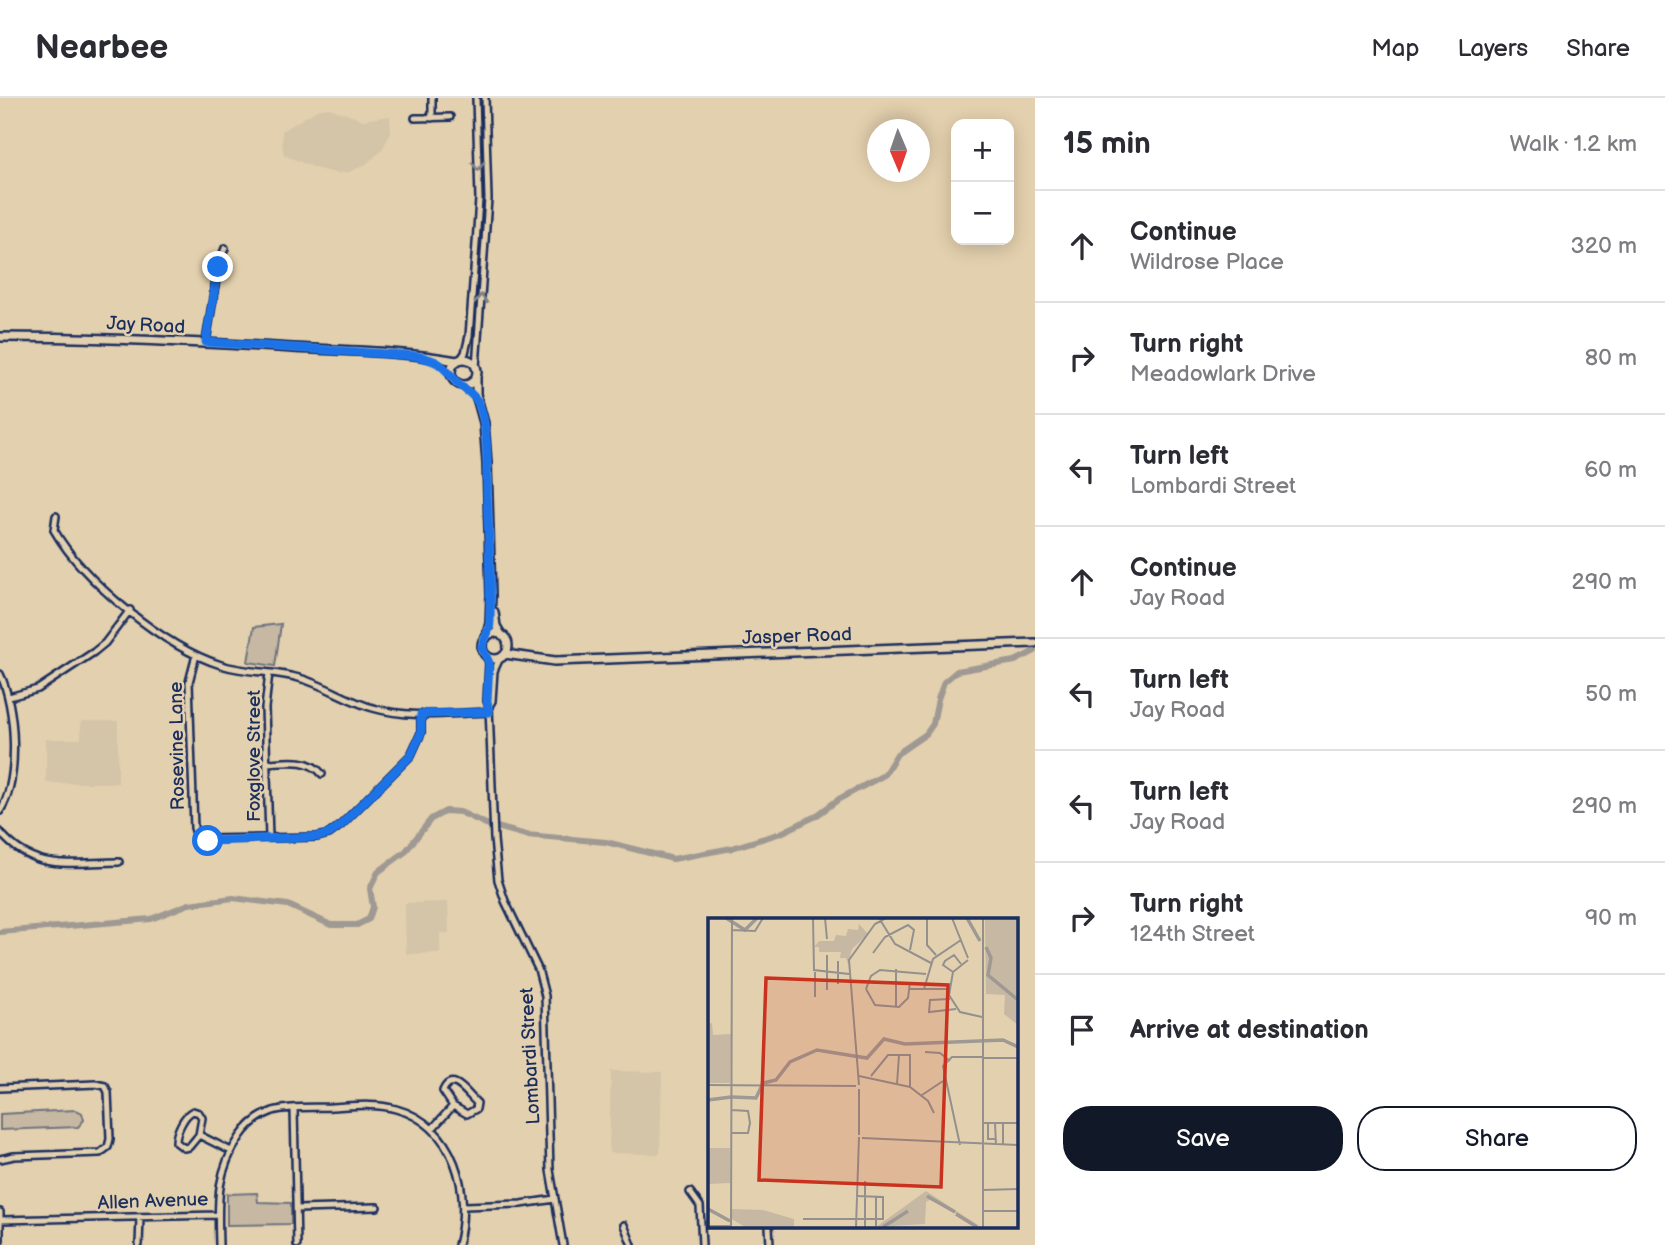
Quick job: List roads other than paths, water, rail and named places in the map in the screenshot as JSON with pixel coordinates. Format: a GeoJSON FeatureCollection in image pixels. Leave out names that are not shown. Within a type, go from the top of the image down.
{"type":"FeatureCollection","features":[{"type":"Feature","properties":{"kind":"street"},"geometry":{"type":"LineString","coordinates":[[432,98],[432,118]]}},
{"type":"Feature","properties":{"kind":"street"},"geometry":{"type":"LineString","coordinates":[[476,98],[479,199],[477,244],[469,336],[465,353],[453,367],[452,374],[478,404]]}},
{"type":"Feature","properties":{"kind":"street"},"geometry":{"type":"LineString","coordinates":[[485,98],[486,235],[476,377],[478,404],[484,423],[491,595],[489,626],[482,647],[487,656],[494,659],[503,656],[508,648],[505,638],[496,626],[491,595]]}},
{"type":"Feature","properties":{"kind":"street"},"geometry":{"type":"LineString","coordinates":[[415,118],[450,117]]}},
{"type":"Feature","properties":{"kind":"street"},"geometry":{"type":"LineString","coordinates":[[477,134],[486,134]]}},
{"type":"Feature","properties":{"kind":"street"},"geometry":{"type":"LineString","coordinates":[[206,342],[218,267],[225,248]]}},
{"type":"Feature","properties":{"kind":"street","name":"Jay Road"},"geometry":{"type":"LineString","coordinates":[[0,337],[90,337],[206,342],[459,361]]}},
{"type":"Feature","properties":{"kind":"street","name":"Jay Road"},"geometry":{"type":"LineString","coordinates":[[416,356],[440,364],[452,374]]}},
{"type":"Feature","properties":{"kind":"street"},"geometry":{"type":"LineString","coordinates":[[459,361],[471,361],[476,367]]}},
{"type":"Feature","properties":{"kind":"street"},"geometry":{"type":"LineString","coordinates":[[461,384],[468,384],[476,377]]}},
{"type":"Feature","properties":{"kind":"street"},"geometry":{"type":"LineString","coordinates":[[56,516],[54,530],[92,580],[176,645],[196,655],[224,666],[300,678],[371,708],[393,713],[421,714],[489,709]]}},
{"type":"Feature","properties":{"kind":"street"},"geometry":{"type":"LineString","coordinates":[[9,696],[38,689],[94,652],[105,643],[130,610]]}},
{"type":"Feature","properties":{"kind":"street"},"geometry":{"type":"LineString","coordinates":[[486,638],[492,634],[505,638]]}},
{"type":"Feature","properties":{"kind":"street","name":"Jasper Road"},"geometry":{"type":"LineString","coordinates":[[505,638],[519,651],[560,659]]}},
{"type":"Feature","properties":{"kind":"street","name":"Jasper Road"},"geometry":{"type":"LineString","coordinates":[[503,656],[543,660],[1035,643]]}},
{"type":"Feature","properties":{"kind":"street","name":"Rosevine Lane"},"geometry":{"type":"LineString","coordinates":[[196,655],[189,682],[194,828],[197,837],[208,841],[269,838]]}},
{"type":"Feature","properties":{"kind":"street","name":"Lombardi Street"},"geometry":{"type":"LineString","coordinates":[[487,656],[496,866],[502,892],[533,955],[542,982],[546,1013],[550,1170],[563,1245]]}},
{"type":"Feature","properties":{"kind":"street","name":"Lombardi Street"},"geometry":{"type":"LineString","coordinates":[[489,709],[494,671],[503,656]]}},
{"type":"Feature","properties":{"kind":"street","name":"Foxglove Street"},"geometry":{"type":"LineString","coordinates":[[269,673],[265,708],[269,838]]}},
{"type":"Feature","properties":{"kind":"street"},"geometry":{"type":"LineString","coordinates":[[0,674],[9,696],[13,773],[9,793],[0,811]]}},
{"type":"Feature","properties":{"kind":"street"},"geometry":{"type":"LineString","coordinates":[[269,838],[317,837],[329,834],[341,825],[411,755],[421,733],[421,714]]}},
{"type":"Feature","properties":{"kind":"street"},"geometry":{"type":"LineString","coordinates":[[267,763],[309,763],[322,774]]}},
{"type":"Feature","properties":{"kind":"street"},"geometry":{"type":"LineString","coordinates":[[0,832],[16,849],[35,859],[51,862],[119,862]]}},
{"type":"Feature","properties":{"kind":"street"},"geometry":{"type":"LineString","coordinates":[[451,1082],[456,1083],[477,1103],[476,1110],[467,1114],[453,1106],[443,1091],[445,1085],[451,1082]]}},
{"type":"Feature","properties":{"kind":"street"},"geometry":{"type":"LineString","coordinates":[[0,1088],[96,1084],[104,1086],[108,1092],[110,1139],[108,1147],[100,1153],[14,1156],[0,1159]]}},
{"type":"Feature","properties":{"kind":"street"},"geometry":{"type":"LineString","coordinates":[[432,1129],[453,1106]]}},
{"type":"Feature","properties":{"kind":"street","name":"Allen Avenue"},"geometry":{"type":"LineString","coordinates":[[1,1220],[218,1215],[220,1179],[231,1151],[247,1127],[262,1115],[294,1109],[385,1107],[413,1115],[432,1129],[452,1158],[462,1181],[465,1206]]}},
{"type":"Feature","properties":{"kind":"street"},"geometry":{"type":"LineString","coordinates":[[294,1109],[297,1245]]}},
{"type":"Feature","properties":{"kind":"street"},"geometry":{"type":"LineString","coordinates":[[193,1111],[199,1113],[202,1118],[199,1135],[189,1147],[184,1148],[176,1142],[188,1114],[193,1111]]}},
{"type":"Feature","properties":{"kind":"street"},"geometry":{"type":"LineString","coordinates":[[199,1135],[231,1151]]}},
{"type":"Feature","properties":{"kind":"street"},"geometry":{"type":"LineString","coordinates":[[690,1192],[700,1206],[702,1245]]}},
{"type":"Feature","properties":{"kind":"street"},"geometry":{"type":"LineString","coordinates":[[458,1245],[464,1226],[465,1206],[521,1204],[555,1199]]}},
{"type":"Feature","properties":{"kind":"street"},"geometry":{"type":"LineString","coordinates":[[296,1209],[377,1207]]}},
{"type":"Feature","properties":{"kind":"street"},"geometry":{"type":"LineString","coordinates":[[0,1212],[0,1240]]}},
{"type":"Feature","properties":{"kind":"street"},"geometry":{"type":"LineString","coordinates":[[218,1215],[219,1245]]}},
{"type":"Feature","properties":{"kind":"street"},"geometry":{"type":"LineString","coordinates":[[139,1245],[140,1217]]}},
{"type":"Feature","properties":{"kind":"street"},"geometry":{"type":"LineString","coordinates":[[624,1225],[632,1245]]}},
{"type":"Feature","properties":{"kind":"waterway"},"geometry":{"type":"LineString","coordinates":[[0,932],[151,919],[189,904],[233,898],[288,905],[331,925],[357,925],[369,919],[373,907],[370,889],[378,872],[405,852],[431,819],[446,811],[460,812],[486,824],[526,835],[606,842],[673,859],[732,848],[781,833],[816,816],[839,799],[884,775],[897,754],[926,734],[933,724],[944,682],[957,671],[1015,661],[1035,651]]}}]}
